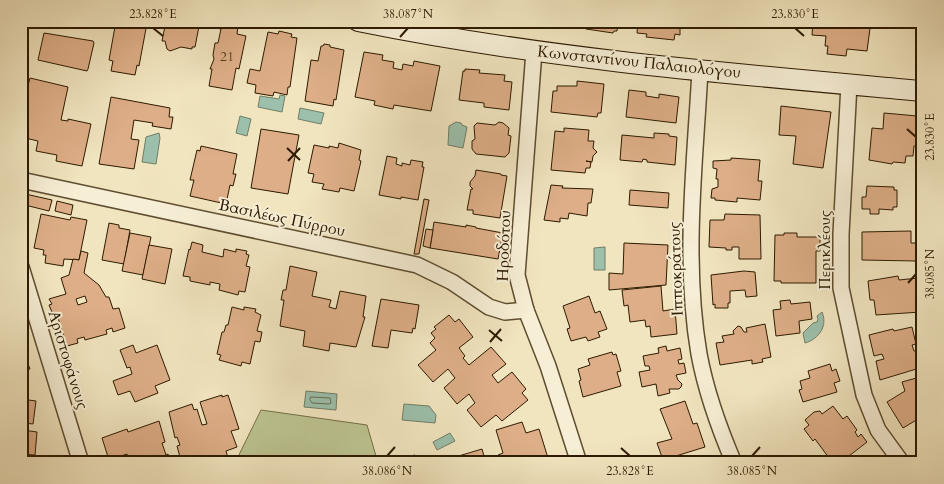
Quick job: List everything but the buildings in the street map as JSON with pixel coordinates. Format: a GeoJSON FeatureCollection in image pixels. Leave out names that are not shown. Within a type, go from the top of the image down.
{"type":"FeatureCollection","features":[{"type":"Feature","properties":{"kind":"street","name":"Κωνσταντίνου Παλαιολόγου"},"geometry":{"type":"LineString","coordinates":[[363,22],[534,50],[700,70],[923,91]]}},
{"type":"Feature","properties":{"kind":"street","name":"Ηροδότου"},"geometry":{"type":"LineString","coordinates":[[534,50],[517,275],[526,310],[548,366],[579,463]]}},
{"type":"Feature","properties":{"kind":"street","name":"Ιπποκράτους"},"geometry":{"type":"LineString","coordinates":[[700,70],[691,287],[699,354],[710,400],[734,463]]}},
{"type":"Feature","properties":{"kind":"street","name":"Περικλέους"},"geometry":{"type":"LineString","coordinates":[[849,84],[841,234],[841,288],[864,395],[878,430],[902,463]]}},
{"type":"Feature","properties":{"kind":"street","name":"Βασιλέως Πύρρου"},"geometry":{"type":"LineString","coordinates":[[21,180],[417,265],[452,282],[489,306],[505,312],[526,310]]}},
{"type":"Feature","properties":{"kind":"street","name":"Αριστοφάνους"},"geometry":{"type":"LineString","coordinates":[[21,267],[81,463]]}},
{"type":"Feature","properties":{"kind":"shaded area"},"geometry":{"type":"Polygon","coordinates":[[[261,410],[367,425],[378,463],[235,463],[261,410]]]}},
{"type":"Feature","properties":{"kind":"water"},"geometry":{"type":"Polygon","coordinates":[[[280,95],[285,96],[282,112],[258,107],[260,96],[279,99],[280,95]]]}},
{"type":"Feature","properties":{"kind":"water"},"geometry":{"type":"Polygon","coordinates":[[[300,108],[324,113],[321,124],[298,119],[300,108]]]}},
{"type":"Feature","properties":{"kind":"water"},"geometry":{"type":"Polygon","coordinates":[[[240,116],[251,119],[247,136],[236,133],[240,116]]]}},
{"type":"Feature","properties":{"kind":"water"},"geometry":{"type":"Polygon","coordinates":[[[456,122],[467,127],[463,148],[448,145],[449,126],[456,122]]]}},
{"type":"Feature","properties":{"kind":"water"},"geometry":{"type":"Polygon","coordinates":[[[159,133],[156,164],[142,162],[146,137],[159,133]]]}},
{"type":"Feature","properties":{"kind":"water"},"geometry":{"type":"Polygon","coordinates":[[[605,247],[605,270],[594,270],[594,248],[605,247]]]}},
{"type":"Feature","properties":{"kind":"water"},"geometry":{"type":"Polygon","coordinates":[[[822,312],[824,322],[821,331],[805,343],[803,333],[813,323],[817,322],[817,316],[822,312]]]}},
{"type":"Feature","properties":{"kind":"water"},"geometry":{"type":"Polygon","coordinates":[[[306,391],[337,394],[336,410],[304,407],[306,391]]]}},
{"type":"Feature","properties":{"kind":"water"},"geometry":{"type":"Polygon","coordinates":[[[404,404],[429,406],[436,415],[435,423],[402,420],[404,404]]]}},
{"type":"Feature","properties":{"kind":"water"},"geometry":{"type":"Polygon","coordinates":[[[450,433],[455,441],[437,450],[433,442],[450,433]]]}}]}
